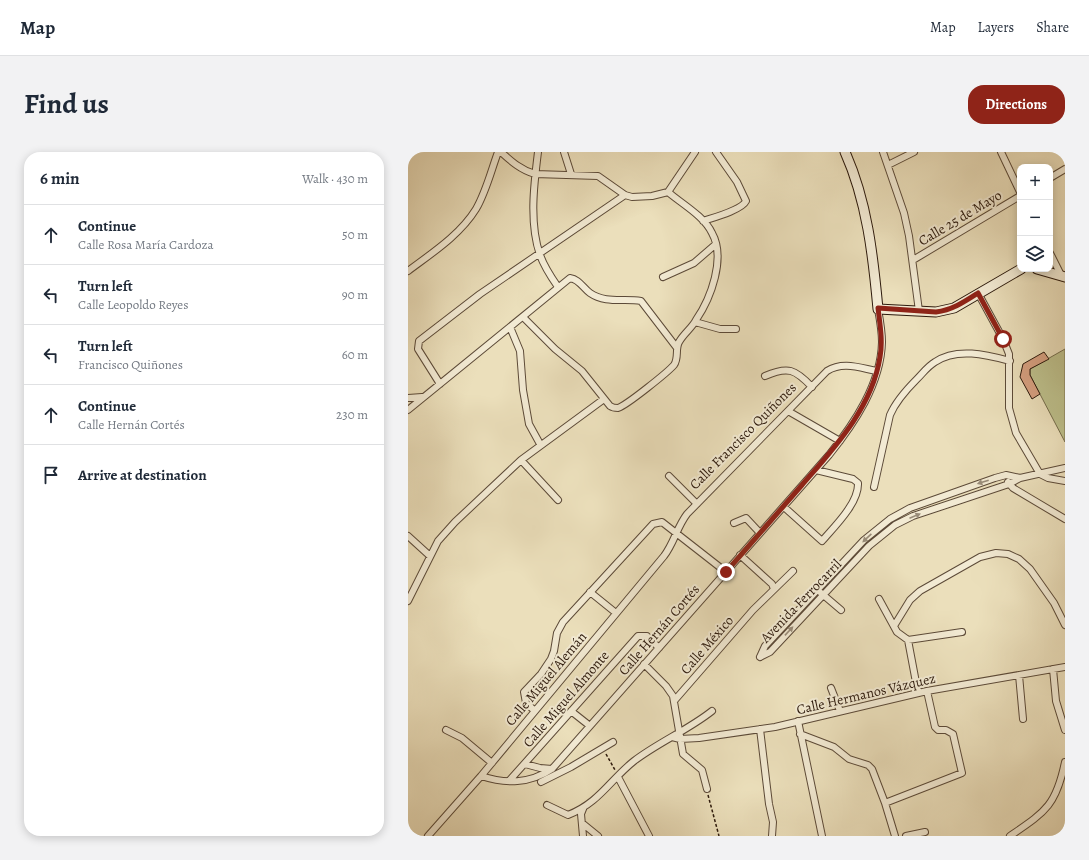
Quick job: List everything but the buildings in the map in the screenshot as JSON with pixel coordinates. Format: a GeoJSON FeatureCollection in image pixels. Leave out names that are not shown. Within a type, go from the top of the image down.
{"type":"FeatureCollection","features":[{"type":"Feature","properties":{"kind":"street"},"geometry":{"type":"LineString","coordinates":[[408,271],[451,237],[469,219],[480,200],[499,152],[518,167],[536,174],[598,176],[625,195],[639,197],[668,192],[695,152]]}},
{"type":"Feature","properties":{"kind":"street"},"geometry":{"type":"LineString","coordinates":[[538,152],[534,219],[540,253],[558,287]]}},
{"type":"Feature","properties":{"kind":"street"},"geometry":{"type":"LineString","coordinates":[[564,152],[571,174]]}},
{"type":"Feature","properties":{"kind":"street"},"geometry":{"type":"LineString","coordinates":[[703,221],[735,209],[745,204],[746,201],[737,182],[716,152]]}},
{"type":"Feature","properties":{"kind":"street"},"geometry":{"type":"LineString","coordinates":[[845,152],[853,171],[867,224],[878,308],[945,311],[954,308],[1017,271]]}},
{"type":"Feature","properties":{"kind":"street"},"geometry":{"type":"LineString","coordinates":[[883,152],[904,213],[913,260],[919,311]]}},
{"type":"Feature","properties":{"kind":"street"},"geometry":{"type":"LineString","coordinates":[[888,165],[914,152]]}},
{"type":"Feature","properties":{"kind":"street"},"geometry":{"type":"LineString","coordinates":[[1001,152],[1017,186]]}},
{"type":"Feature","properties":{"kind":"street"},"geometry":{"type":"LineString","coordinates":[[1053,176],[1065,169]]}},
{"type":"Feature","properties":{"kind":"street"},"geometry":{"type":"LineString","coordinates":[[668,192],[703,221],[713,234],[716,244],[716,273],[702,310],[696,322],[681,338],[676,348]]}},
{"type":"Feature","properties":{"kind":"street"},"geometry":{"type":"LineString","coordinates":[[440,384],[418,349],[419,341],[480,294],[625,195]]}},
{"type":"Feature","properties":{"kind":"street","name":"Calle 25 de Mayo"},"geometry":{"type":"LineString","coordinates":[[913,260],[1017,198]]}},
{"type":"Feature","properties":{"kind":"street"},"geometry":{"type":"LineString","coordinates":[[663,277],[694,263],[716,244]]}},
{"type":"Feature","properties":{"kind":"street"},"geometry":{"type":"LineString","coordinates":[[1053,259],[1063,277]]}},
{"type":"Feature","properties":{"kind":"street"},"geometry":{"type":"LineString","coordinates":[[1047,272],[1063,277]]}},
{"type":"Feature","properties":{"kind":"street"},"geometry":{"type":"LineString","coordinates":[[408,410],[570,278],[574,278],[590,293],[602,298],[618,301],[641,301],[676,348],[677,358],[672,366],[629,402],[618,408],[613,408],[582,371],[555,349],[523,317]]}},
{"type":"Feature","properties":{"kind":"street"},"geometry":{"type":"LineString","coordinates":[[978,293],[1007,347],[1010,361],[1010,415],[1016,433],[1040,474],[1048,478],[1065,482]]}},
{"type":"Feature","properties":{"kind":"street","name":"Calle Hernán Cortés"},"geometry":{"type":"LineString","coordinates":[[481,776],[509,782],[524,781],[540,776],[552,769],[816,470],[840,441],[858,415],[877,371],[882,342],[878,308]]}},
{"type":"Feature","properties":{"kind":"street"},"geometry":{"type":"LineString","coordinates":[[696,322],[720,329],[736,329]]}},
{"type":"Feature","properties":{"kind":"street"},"geometry":{"type":"LineString","coordinates":[[510,327],[520,351],[523,390],[528,419],[540,444]]}},
{"type":"Feature","properties":{"kind":"street"},"geometry":{"type":"LineString","coordinates":[[874,487],[890,416],[894,406],[909,387],[930,366],[943,358],[962,354],[987,355],[1010,361]]}},
{"type":"Feature","properties":{"kind":"street","name":"Calle Francisco Quiñones"},"geometry":{"type":"LineString","coordinates":[[677,534],[682,520],[827,371],[838,365],[877,371]]}},
{"type":"Feature","properties":{"kind":"street"},"geometry":{"type":"LineString","coordinates":[[765,376],[779,370],[791,370],[802,377],[812,387]]}},
{"type":"Feature","properties":{"kind":"street"},"geometry":{"type":"LineString","coordinates":[[408,398],[423,397]]}},
{"type":"Feature","properties":{"kind":"street"},"geometry":{"type":"LineString","coordinates":[[408,601],[438,541],[455,522],[540,444],[604,399]]}},
{"type":"Feature","properties":{"kind":"street"},"geometry":{"type":"LineString","coordinates":[[788,411],[840,441]]}},
{"type":"Feature","properties":{"kind":"street"},"geometry":{"type":"LineString","coordinates":[[521,460],[558,500]]}},
{"type":"Feature","properties":{"kind":"street","name":"Avenida Ferrocarril"},"geometry":{"type":"LineString","coordinates":[[1020,478],[1006,475],[910,508],[880,526],[864,540],[765,646],[760,657],[770,652],[869,546],[886,532],[913,516],[1009,484],[1020,478],[1065,468]]}},
{"type":"Feature","properties":{"kind":"street"},"geometry":{"type":"LineString","coordinates":[[784,507],[822,541],[836,526],[855,496],[858,483],[853,479],[816,470]]}},
{"type":"Feature","properties":{"kind":"street"},"geometry":{"type":"LineString","coordinates":[[1006,475],[1009,484],[1065,519]]}},
{"type":"Feature","properties":{"kind":"street"},"geometry":{"type":"LineString","coordinates":[[668,476],[697,504]]}},
{"type":"Feature","properties":{"kind":"street"},"geometry":{"type":"LineString","coordinates":[[734,523],[746,518],[760,533]]}},
{"type":"Feature","properties":{"kind":"street"},"geometry":{"type":"LineString","coordinates":[[535,711],[526,703],[524,692],[541,674],[551,659],[559,628],[653,524],[662,522],[726,572]]}},
{"type":"Feature","properties":{"kind":"street"},"geometry":{"type":"LineString","coordinates":[[880,526],[886,532]]}},
{"type":"Feature","properties":{"kind":"street","name":"Calle Miguel Alemán"},"geometry":{"type":"LineString","coordinates":[[428,836],[481,776],[664,556],[677,534]]}},
{"type":"Feature","properties":{"kind":"street"},"geometry":{"type":"LineString","coordinates":[[408,536],[430,556]]}},
{"type":"Feature","properties":{"kind":"street"},"geometry":{"type":"LineString","coordinates":[[894,626],[910,600],[920,591],[980,557],[996,553],[1008,554],[1019,559],[1030,570],[1054,603],[1065,625]]}},
{"type":"Feature","properties":{"kind":"street"},"geometry":{"type":"LineString","coordinates":[[740,555],[772,584],[774,589]]}},
{"type":"Feature","properties":{"kind":"street","name":"Calle México"},"geometry":{"type":"LineString","coordinates":[[674,701],[774,589],[794,571]]}},
{"type":"Feature","properties":{"kind":"street"},"geometry":{"type":"LineString","coordinates":[[818,590],[841,610]]}},
{"type":"Feature","properties":{"kind":"street"},"geometry":{"type":"LineString","coordinates":[[590,592],[616,613]]}},
{"type":"Feature","properties":{"kind":"street"},"geometry":{"type":"LineString","coordinates":[[879,599],[900,636],[908,640],[962,632]]}},
{"type":"Feature","properties":{"kind":"street","name":"Calle Miguel Almonte"},"geometry":{"type":"LineString","coordinates":[[509,782],[635,639],[642,635],[647,636],[659,648]]}},
{"type":"Feature","properties":{"kind":"street"},"geometry":{"type":"LineString","coordinates":[[908,640],[918,693]]}},
{"type":"Feature","properties":{"kind":"street"},"geometry":{"type":"LineString","coordinates":[[644,664],[670,690],[674,701],[683,754],[702,770],[707,789]]}},
{"type":"Feature","properties":{"kind":"street","name":"Calle Hermanos Vázquez"},"geometry":{"type":"LineString","coordinates":[[583,809],[600,796],[617,774],[672,737],[760,729],[927,691],[1065,668]]}},
{"type":"Feature","properties":{"kind":"street"},"geometry":{"type":"LineString","coordinates":[[1053,669],[1056,701],[1065,730]]}},
{"type":"Feature","properties":{"kind":"street"},"geometry":{"type":"LineString","coordinates":[[1019,675],[1023,719]]}},
{"type":"Feature","properties":{"kind":"street"},"geometry":{"type":"LineString","coordinates":[[831,688],[840,711]]}},
{"type":"Feature","properties":{"kind":"street"},"geometry":{"type":"LineString","coordinates":[[886,803],[962,773],[953,734],[946,730],[938,730],[935,727],[927,691]]}},
{"type":"Feature","properties":{"kind":"street"},"geometry":{"type":"LineString","coordinates":[[571,711],[590,726]]}},
{"type":"Feature","properties":{"kind":"street"},"geometry":{"type":"LineString","coordinates":[[680,736],[712,711]]}},
{"type":"Feature","properties":{"kind":"street"},"geometry":{"type":"LineString","coordinates":[[798,721],[822,836]]}},
{"type":"Feature","properties":{"kind":"street"},"geometry":{"type":"LineString","coordinates":[[760,729],[769,804],[773,822],[772,836]]}},
{"type":"Feature","properties":{"kind":"street"},"geometry":{"type":"LineString","coordinates":[[446,730],[462,738],[492,762]]}},
{"type":"Feature","properties":{"kind":"street"},"geometry":{"type":"LineString","coordinates":[[800,734],[834,747],[849,759],[868,765],[875,774],[886,803],[895,836]]}},
{"type":"Feature","properties":{"kind":"street"},"geometry":{"type":"LineString","coordinates":[[540,782],[571,767],[613,742]]}},
{"type":"Feature","properties":{"kind":"street"},"geometry":{"type":"LineString","coordinates":[[559,762],[571,767]]}},
{"type":"Feature","properties":{"kind":"street"},"geometry":{"type":"LineString","coordinates":[[1010,836],[1040,816],[1050,805],[1065,762]]}},
{"type":"Feature","properties":{"kind":"street"},"geometry":{"type":"LineString","coordinates":[[525,764],[540,768],[552,769]]}},
{"type":"Feature","properties":{"kind":"street"},"geometry":{"type":"LineString","coordinates":[[617,774],[649,836]]}},
{"type":"Feature","properties":{"kind":"street"},"geometry":{"type":"LineString","coordinates":[[547,805],[568,815],[583,809]]}},
{"type":"Feature","properties":{"kind":"street"},"geometry":{"type":"LineString","coordinates":[[583,809],[581,814],[583,836]]}},
{"type":"Feature","properties":{"kind":"street"},"geometry":{"type":"LineString","coordinates":[[582,823],[598,836]]}},
{"type":"Feature","properties":{"kind":"street"},"geometry":{"type":"LineString","coordinates":[[906,836],[925,832]]}},
{"type":"Feature","properties":{"kind":"path"},"geometry":{"type":"LineString","coordinates":[[602,748],[617,774]]}},
{"type":"Feature","properties":{"kind":"path"},"geometry":{"type":"LineString","coordinates":[[707,789],[711,811],[719,836]]}},
{"type":"Feature","properties":{"kind":"green space"},"geometry":{"type":"Polygon","coordinates":[[[1065,349],[1065,442],[1030,375],[1030,369],[1065,349]]]}},
{"type":"Feature","properties":{"kind":"route"},"geometry":{"type":"LineString","coordinates":[[726,572],[829,455],[858,415],[877,371],[880,357],[882,342],[878,308],[936,312],[945,311],[954,308],[978,293],[1003,339]]}}]}
